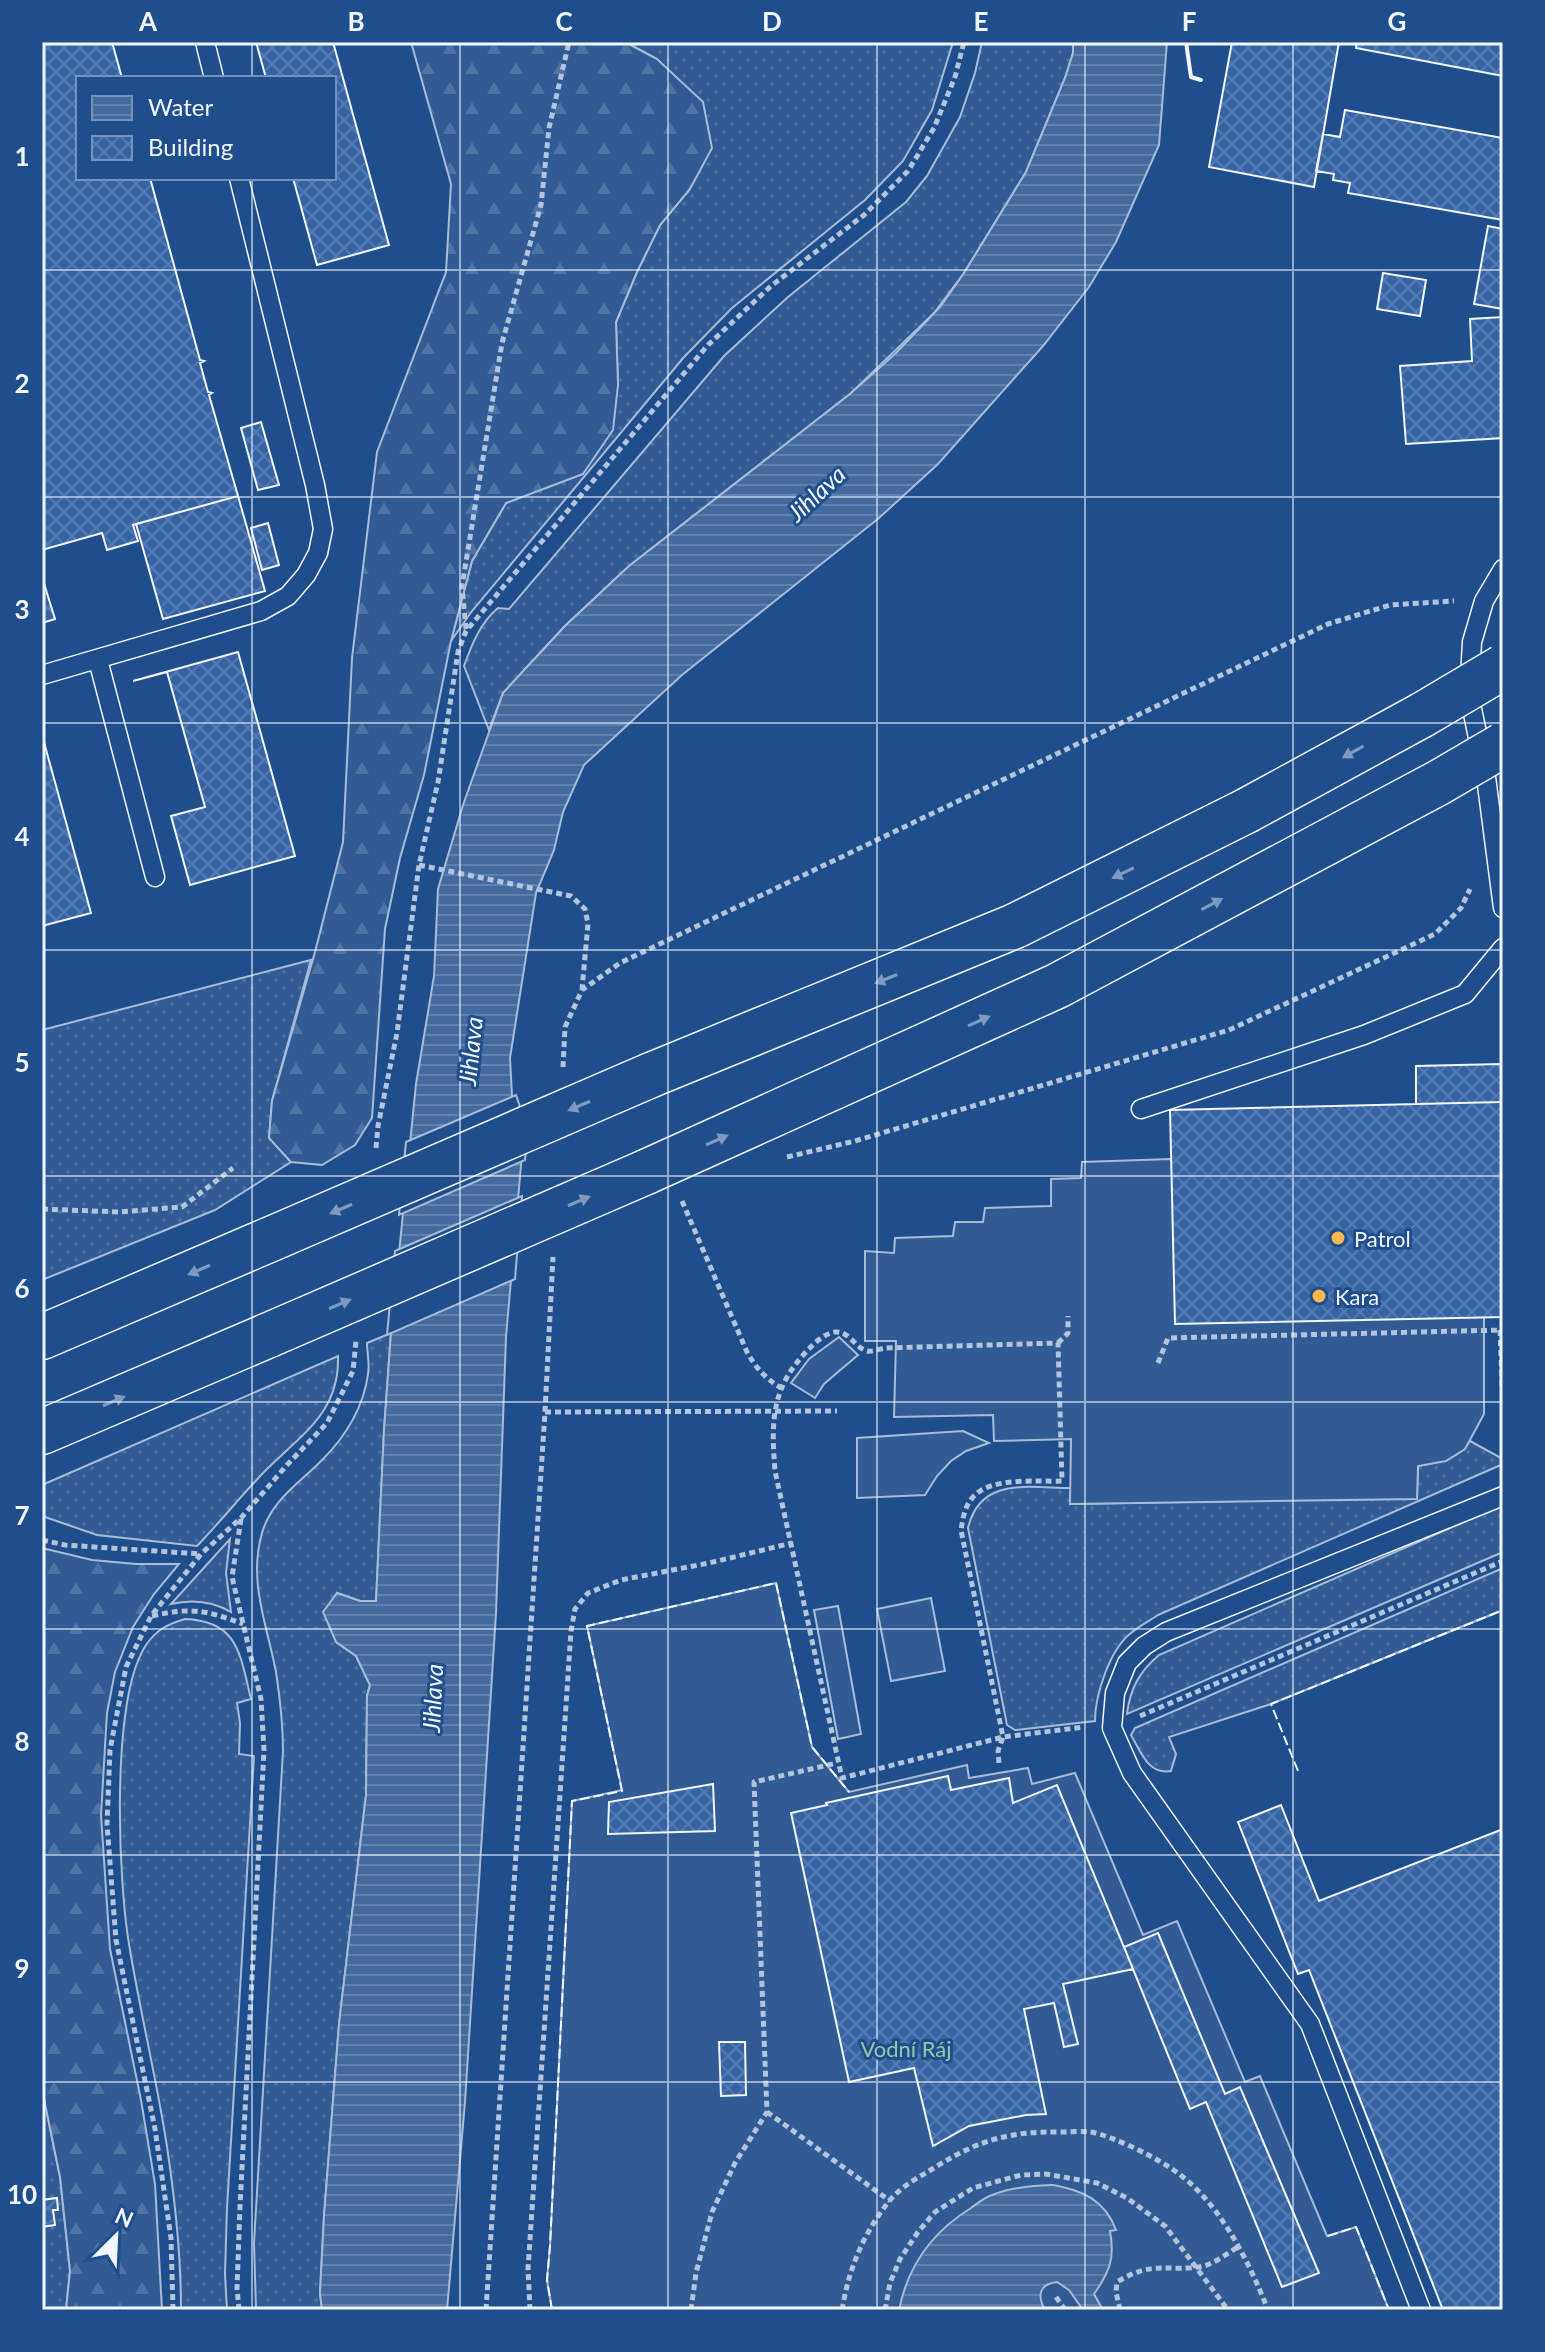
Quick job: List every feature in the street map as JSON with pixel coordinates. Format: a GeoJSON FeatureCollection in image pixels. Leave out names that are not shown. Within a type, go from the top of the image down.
{"type":"FeatureCollection","features":[{"type":"Feature","properties":{"kind":"highway"},"geometry":{"type":"LineString","coordinates":[[42,1337],[651,1075],[1015,926],[1246,811],[1503,667]]}},
{"type":"Feature","properties":{"kind":"highway"},"geometry":{"type":"LineString","coordinates":[[42,1432],[269,1335],[658,1189],[1057,986],[1438,783],[1497,766]]}},
{"type":"Feature","properties":{"kind":"lane"},"geometry":{"type":"LineString","coordinates":[[205,42],[214,76]]}},
{"type":"Feature","properties":{"kind":"lane"},"geometry":{"type":"LineString","coordinates":[[42,675],[261,611],[288,596],[306,575],[318,553],[323,529],[315,485],[239,180]]}},
{"type":"Feature","properties":{"kind":"lane"},"geometry":{"type":"LineString","coordinates":[[1503,569],[1484,601],[1472,642],[1469,694],[1497,766],[1503,908]]}},
{"type":"Feature","properties":{"kind":"lane"},"geometry":{"type":"LineString","coordinates":[[98,660],[155,877]]}},
{"type":"Feature","properties":{"kind":"lane"},"geometry":{"type":"LineString","coordinates":[[1141,1109],[1364,1035],[1465,994],[1503,948]]}},
{"type":"Feature","properties":{"kind":"lane"},"geometry":{"type":"LineString","coordinates":[[1421,2310],[1310,2024],[1132,1773],[1112,1728],[1115,1693],[1127,1663],[1144,1646],[1166,1632],[1503,1496]]}},
{"type":"Feature","properties":{"kind":"path"},"geometry":{"type":"LineString","coordinates":[[466,631],[462,586],[502,343],[541,205],[549,128],[569,42]]}},
{"type":"Feature","properties":{"kind":"path"},"geometry":{"type":"LineString","coordinates":[[375,1157],[378,1126],[397,1033],[419,865],[438,782],[458,652],[466,631],[708,345],[771,286],[864,215],[908,171],[934,128],[955,77],[964,42]]}},
{"type":"Feature","properties":{"kind":"path"},"geometry":{"type":"LineString","coordinates":[[582,990],[620,963],[1328,624],[1390,605],[1484,601]]}},
{"type":"Feature","properties":{"kind":"path"},"geometry":{"type":"LineString","coordinates":[[419,865],[571,896],[585,909],[588,924],[582,990],[565,1027],[563,1073]]}},
{"type":"Feature","properties":{"kind":"path"},"geometry":{"type":"LineString","coordinates":[[775,1162],[1229,1030],[1435,934],[1461,908],[1471,887]]}},
{"type":"Feature","properties":{"kind":"path"},"geometry":{"type":"LineString","coordinates":[[42,1209],[118,1212],[182,1207],[233,1168]]}},
{"type":"Feature","properties":{"kind":"path"},"geometry":{"type":"LineString","coordinates":[[658,1189],[682,1201],[747,1352],[755,1367],[781,1388]]}},
{"type":"Feature","properties":{"kind":"path"},"geometry":{"type":"LineString","coordinates":[[682,1201],[696,1195]]}},
{"type":"Feature","properties":{"kind":"path"},"geometry":{"type":"LineString","coordinates":[[486,2310],[554,1242]]}},
{"type":"Feature","properties":{"kind":"path"},"geometry":{"type":"LineString","coordinates":[[1068,1316],[1068,1333],[1058,1343],[871,1351],[865,1350],[849,1336],[837,1332],[827,1335],[812,1345],[781,1388],[776,1400],[772,1432],[775,1471],[842,1778],[1003,1737],[1077,1727]]}},
{"type":"Feature","properties":{"kind":"path"},"geometry":{"type":"LineString","coordinates":[[1158,1363],[1168,1338],[1501,1330],[1503,1405]]}},
{"type":"Feature","properties":{"kind":"path"},"geometry":{"type":"LineString","coordinates":[[173,2310],[171,2238],[155,2129],[116,1940],[107,1824],[110,1750],[126,1667],[151,1616],[201,1554],[241,1518],[327,1423],[353,1371],[356,1341]]}},
{"type":"Feature","properties":{"kind":"path"},"geometry":{"type":"LineString","coordinates":[[999,1763],[998,1751],[1003,1737],[961,1530],[964,1513],[973,1496],[984,1489],[1011,1483],[1062,1481],[1058,1343]]}},
{"type":"Feature","properties":{"kind":"path"},"geometry":{"type":"LineString","coordinates":[[545,1412],[837,1411]]}},
{"type":"Feature","properties":{"kind":"path"},"geometry":{"type":"LineString","coordinates":[[239,2310],[240,2206],[264,1750],[261,1699],[232,1577],[241,1518]]}},
{"type":"Feature","properties":{"kind":"path"},"geometry":{"type":"LineString","coordinates":[[42,1540],[65,1545],[201,1554]]}},
{"type":"Feature","properties":{"kind":"path"},"geometry":{"type":"LineString","coordinates":[[530,2310],[528,2269],[561,1768],[575,1609],[588,1593],[621,1580],[792,1543]]}},
{"type":"Feature","properties":{"kind":"path"},"geometry":{"type":"LineString","coordinates":[[1112,1728],[1503,1561]]}},
{"type":"Feature","properties":{"kind":"path"},"geometry":{"type":"LineString","coordinates":[[151,1616],[181,1609],[205,1612],[243,1624]]}},
{"type":"Feature","properties":{"kind":"path"},"geometry":{"type":"LineString","coordinates":[[691,2310],[696,2273],[712,2212],[735,2163],[767,2112],[754,1782],[837,1763]]}},
{"type":"Feature","properties":{"kind":"path"},"geometry":{"type":"LineString","coordinates":[[767,2112],[890,2201]]}},
{"type":"Feature","properties":{"kind":"path"},"geometry":{"type":"LineString","coordinates":[[842,2310],[847,2277],[863,2239],[898,2191],[979,2143],[1026,2131],[1092,2132],[1140,2151],[1171,2168],[1208,2200],[1255,2276],[1268,2310]]}},
{"type":"Feature","properties":{"kind":"path"},"geometry":{"type":"LineString","coordinates":[[885,2310],[890,2283],[900,2259],[935,2212],[973,2188],[1021,2175],[1046,2174],[1097,2183],[1127,2198],[1165,2226],[1228,2310]]}},
{"type":"Feature","properties":{"kind":"path"},"geometry":{"type":"LineString","coordinates":[[1120,2310],[1117,2282],[1130,2274],[1153,2267],[1206,2265],[1238,2247]]}},
{"type":"Feature","properties":{"kind":"path"},"geometry":{"type":"LineString","coordinates":[[1056,2297],[1065,2310]]}},
{"type":"Feature","properties":{"kind":"green space"},"geometry":{"type":"Polygon","coordinates":[[[411,42],[625,42],[657,59],[703,102],[712,148],[690,189],[660,225],[616,322],[618,385],[613,430],[583,474],[506,503],[472,561],[451,641],[424,775],[400,858],[385,929],[372,1118],[355,1145],[322,1165],[291,1162],[269,1138],[272,1101],[343,842],[352,658],[377,452],[446,272],[451,184],[411,42]]]}},
{"type":"Feature","properties":{"kind":"green space"},"geometry":{"type":"Polygon","coordinates":[[[625,42],[953,42],[932,110],[903,161],[865,200],[732,308],[684,357],[472,611],[451,641],[472,561],[506,503],[583,474],[618,385],[616,322],[660,225],[690,189],[657,59],[625,42]]]}},
{"type":"Feature","properties":{"kind":"green space"},"geometry":{"type":"Polygon","coordinates":[[[982,42],[1073,42],[1073,53],[1026,172],[964,273],[934,313],[850,394],[629,566],[565,626],[503,693],[489,730],[464,666],[486,620],[498,608],[509,609],[724,356],[788,297],[906,202],[927,176],[960,117],[982,42]]]}},
{"type":"Feature","properties":{"kind":"green space"},"geometry":{"type":"Polygon","coordinates":[[[311,960],[272,1101],[269,1138],[291,1162],[215,1210],[42,1280],[42,1030],[311,960]]]}},
{"type":"Feature","properties":{"kind":"green space"},"geometry":{"type":"Polygon","coordinates":[[[391,1333],[376,1602],[360,1601],[337,1593],[336,1642],[356,1656],[370,1685],[367,1696],[366,1795],[339,2024],[324,2216],[322,2310],[256,2310],[254,2243],[283,1751],[276,1672],[258,1586],[258,1551],[262,1533],[273,1510],[331,1450],[353,1420],[366,1386],[369,1366],[367,1343],[391,1333]]]}},
{"type":"Feature","properties":{"kind":"green space"},"geometry":{"type":"Polygon","coordinates":[[[338,1356],[337,1376],[325,1409],[197,1546],[97,1535],[42,1516],[42,1485],[338,1356]]]}},
{"type":"Feature","properties":{"kind":"green space"},"geometry":{"type":"Polygon","coordinates":[[[1470,1441],[1503,1459],[1503,1464],[1158,1615],[1134,1630],[1123,1640],[1110,1661],[1101,1686],[1095,1721],[1015,1730],[1007,1725],[968,1528],[974,1511],[995,1492],[1023,1487],[1071,1488],[1070,1504],[1417,1498],[1418,1466],[1454,1456],[1470,1441]]]}},
{"type":"Feature","properties":{"kind":"green space"},"geometry":{"type":"Polygon","coordinates":[[[1503,1505],[1503,1552],[1127,1714],[1137,1682],[1159,1655],[1503,1505]]]}},
{"type":"Feature","properties":{"kind":"green space"},"geometry":{"type":"Polygon","coordinates":[[[230,1539],[226,1573],[231,1612],[202,1602],[171,1604],[230,1539]]]}},
{"type":"Feature","properties":{"kind":"green space"},"geometry":{"type":"Polygon","coordinates":[[[42,1548],[92,1560],[179,1564],[154,1594],[133,1627],[115,1672],[107,1713],[101,1815],[110,1949],[155,2184],[162,2310],[66,2310],[70,2271],[60,2177],[42,2089],[42,1548]]]}},
{"type":"Feature","properties":{"kind":"green space"},"geometry":{"type":"Polygon","coordinates":[[[1503,1568],[1503,1610],[1271,1704],[1169,1737],[1176,1754],[1171,1771],[1151,1766],[1131,1735],[1135,1728],[1503,1568]]]}},
{"type":"Feature","properties":{"kind":"green space"},"geometry":{"type":"Polygon","coordinates":[[[185,1619],[217,1626],[227,1634],[240,1655],[251,1699],[237,1703],[239,1754],[254,1756],[227,2208],[227,2310],[181,2310],[179,2249],[170,2167],[130,1950],[122,1882],[122,1748],[134,1671],[154,1635],[168,1625],[185,1619]]]}},
{"type":"Feature","properties":{"kind":"green space"},"geometry":{"type":"Polygon","coordinates":[[[42,2089],[60,2177],[70,2271],[66,2310],[42,2310],[42,2089]]]}},
{"type":"Feature","properties":{"kind":"shaded area"},"geometry":{"type":"Polygon","coordinates":[[[1171,1159],[1484,1317],[1484,1414],[1465,1449],[1446,1461],[1418,1466],[1417,1499],[1070,1504],[1071,1439],[994,1441],[993,1415],[894,1417],[896,1341],[865,1341],[865,1251],[894,1253],[895,1238],[953,1236],[955,1222],[983,1222],[985,1208],[1051,1206],[1051,1179],[1081,1178],[1082,1162],[1171,1159]]]}},
{"type":"Feature","properties":{"kind":"shaded area"},"geometry":{"type":"Polygon","coordinates":[[[839,1337],[858,1355],[824,1384],[815,1398],[791,1383],[809,1359],[839,1337]]]}},
{"type":"Feature","properties":{"kind":"shaded area"},"geometry":{"type":"Polygon","coordinates":[[[963,1431],[989,1443],[966,1451],[951,1461],[925,1495],[857,1498],[857,1438],[963,1431]]]}},
{"type":"Feature","properties":{"kind":"shaded area","name":"Vodní Ráj"},"geometry":{"type":"Polygon","coordinates":[[[776,1583],[812,1747],[849,1792],[967,1765],[969,1778],[1028,1768],[1032,1784],[1075,1773],[1143,1935],[1177,1921],[1245,2082],[1260,2076],[1327,2236],[1356,2227],[1389,2310],[552,2310],[547,2280],[572,1801],[622,1790],[587,1626],[776,1583]]]}},
{"type":"Feature","properties":{"kind":"shaded area"},"geometry":{"type":"Polygon","coordinates":[[[931,1598],[945,1671],[891,1681],[877,1609],[931,1598]]]}},
{"type":"Feature","properties":{"kind":"shaded area"},"geometry":{"type":"Polygon","coordinates":[[[838,1606],[861,1734],[838,1739],[814,1610],[838,1606]]]}},
{"type":"Feature","properties":{"kind":"water","name":"Jihlava"},"geometry":{"type":"Polygon","coordinates":[[[1073,42],[1167,42],[1159,145],[1116,242],[1089,287],[1043,346],[938,464],[879,518],[682,675],[584,765],[563,812],[554,850],[536,893],[510,1058],[512,1096],[524,1131],[506,1337],[496,1613],[465,2102],[447,2310],[322,2310],[324,2216],[339,2024],[366,1795],[367,1696],[370,1685],[356,1656],[336,1642],[323,1612],[337,1593],[360,1601],[376,1601],[391,1333],[416,1084],[434,976],[438,889],[463,805],[503,693],[565,626],[629,566],[850,394],[896,353],[940,307],[1026,172],[1065,78],[1073,42]]]}},
{"type":"Feature","properties":{"kind":"water"},"geometry":{"type":"Polygon","coordinates":[[[1053,2185],[1091,2198],[1106,2211],[1116,2230],[1110,2231],[1110,2264],[1094,2294],[1103,2310],[1083,2310],[1069,2290],[1057,2282],[1046,2285],[1041,2292],[1045,2310],[899,2310],[915,2264],[933,2239],[957,2217],[999,2192],[1053,2185]]]}},
{"type":"Feature","properties":{"kind":"pier"},"geometry":{"type":"Polygon","coordinates":[[[516,1095],[528,1131],[525,1160],[399,1215],[406,1142],[516,1095]]]}},
{"type":"Feature","properties":{"kind":"pier"},"geometry":{"type":"Polygon","coordinates":[[[522,1196],[515,1279],[387,1335],[395,1251],[522,1196]]]}},
{"type":"Feature","properties":{"kind":"building"},"geometry":{"type":"Polygon","coordinates":[[[42,42],[112,42],[121,76],[76,76],[76,180],[151,180],[200,360],[204,361],[200,363],[208,392],[212,393],[209,395],[238,496],[133,525],[138,541],[107,550],[102,533],[42,550],[42,42]]]}},
{"type":"Feature","properties":{"kind":"building"},"geometry":{"type":"Polygon","coordinates":[[[256,42],[333,42],[389,245],[317,265],[294,180],[336,180],[336,76],[265,76],[256,42]]]}},
{"type":"Feature","properties":{"kind":"building"},"geometry":{"type":"Polygon","coordinates":[[[1232,42],[1339,42],[1314,187],[1209,167],[1232,42]]]}},
{"type":"Feature","properties":{"kind":"building"},"geometry":{"type":"Polygon","coordinates":[[[1357,42],[1503,42],[1503,76],[1356,48],[1357,42]]]}},
{"type":"Feature","properties":{"kind":"building"},"geometry":{"type":"Polygon","coordinates":[[[1345,110],[1503,138],[1503,220],[1348,193],[1350,183],[1333,180],[1334,174],[1316,171],[1323,134],[1340,137],[1345,110]]]}},
{"type":"Feature","properties":{"kind":"building"},"geometry":{"type":"Polygon","coordinates":[[[1488,226],[1503,229],[1503,309],[1474,304],[1488,226]]]}},
{"type":"Feature","properties":{"kind":"building"},"geometry":{"type":"Polygon","coordinates":[[[1383,273],[1426,280],[1420,316],[1377,309],[1383,273]]]}},
{"type":"Feature","properties":{"kind":"building"},"geometry":{"type":"Polygon","coordinates":[[[1503,317],[1503,438],[1406,444],[1400,366],[1472,361],[1470,319],[1503,317]]]}},
{"type":"Feature","properties":{"kind":"building"},"geometry":{"type":"Polygon","coordinates":[[[261,422],[279,485],[258,490],[241,428],[261,422]]]}},
{"type":"Feature","properties":{"kind":"building"},"geometry":{"type":"Polygon","coordinates":[[[238,496],[265,591],[163,619],[136,524],[238,496]]]}},
{"type":"Feature","properties":{"kind":"building"},"geometry":{"type":"Polygon","coordinates":[[[268,523],[279,565],[262,570],[251,528],[268,523]]]}},
{"type":"Feature","properties":{"kind":"building"},"geometry":{"type":"Polygon","coordinates":[[[42,577],[55,619],[42,623],[42,577]]]}},
{"type":"Feature","properties":{"kind":"building"},"geometry":{"type":"Polygon","coordinates":[[[238,652],[295,856],[190,885],[171,816],[205,807],[167,672],[133,681],[238,652]]]}},
{"type":"Feature","properties":{"kind":"building"},"geometry":{"type":"Polygon","coordinates":[[[42,735],[91,913],[42,926],[42,735]]]}},
{"type":"Feature","properties":{"kind":"building"},"geometry":{"type":"Polygon","coordinates":[[[1501,1064],[1502,1102],[1416,1104],[1416,1066],[1501,1064]]]}},
{"type":"Feature","properties":{"kind":"building","name":"Patrol"},"geometry":{"type":"Polygon","coordinates":[[[1502,1102],[1503,1317],[1175,1324],[1170,1110],[1502,1102]]]}},
{"type":"Feature","properties":{"kind":"building"},"geometry":{"type":"Polygon","coordinates":[[[948,1776],[951,1790],[1009,1778],[1013,1803],[1057,1785],[1133,1969],[1063,1984],[1078,2044],[1064,2047],[1054,2003],[1024,2009],[1046,2114],[969,2126],[933,2146],[914,2068],[849,2082],[791,1813],[948,1776]]]}},
{"type":"Feature","properties":{"kind":"building"},"geometry":{"type":"Polygon","coordinates":[[[713,1784],[715,1831],[608,1834],[609,1802],[713,1784]]]}},
{"type":"Feature","properties":{"kind":"building"},"geometry":{"type":"Polygon","coordinates":[[[1281,1805],[1319,1901],[1503,1829],[1503,2310],[1443,2310],[1309,1970],[1298,1974],[1238,1822],[1281,1805]]]}},
{"type":"Feature","properties":{"kind":"building"},"geometry":{"type":"Polygon","coordinates":[[[1158,1933],[1225,2094],[1240,2087],[1319,2273],[1282,2287],[1206,2102],[1190,2109],[1124,1947],[1158,1933]]]}},
{"type":"Feature","properties":{"kind":"building"},"geometry":{"type":"Polygon","coordinates":[[[719,2042],[745,2042],[746,2095],[721,2096],[719,2042]]]}},
{"type":"Feature","properties":{"kind":"building"},"geometry":{"type":"Polygon","coordinates":[[[57,2198],[58,2210],[53,2210],[55,2225],[42,2227],[42,2200],[57,2198]]]}},
{"type":"Feature","properties":{"kind":"fence"},"geometry":{"type":"LineString","coordinates":[[552,2310],[547,2280],[572,1801],[622,1791],[587,1626],[776,1583],[812,1747],[849,1792]]}},
{"type":"Feature","properties":{"kind":"fence"},"geometry":{"type":"LineString","coordinates":[[1298,1771],[1271,1704],[1503,1610]]}},
{"type":"Feature","properties":{"kind":"fence"},"geometry":{"type":"LineString","coordinates":[[1328,2236],[1356,2227],[1389,2310]]}},
{"type":"Feature","properties":{"kind":"wall"},"geometry":{"type":"LineString","coordinates":[[1186,42],[1191,77],[1201,80]]}},
{"type":"Feature","properties":{"kind":"place","name":"Patrol"},"geometry":{"type":"Point","coordinates":[1338,1238]}},
{"type":"Feature","properties":{"kind":"place","name":"Kara"},"geometry":{"type":"Point","coordinates":[1319,1296]}}]}
